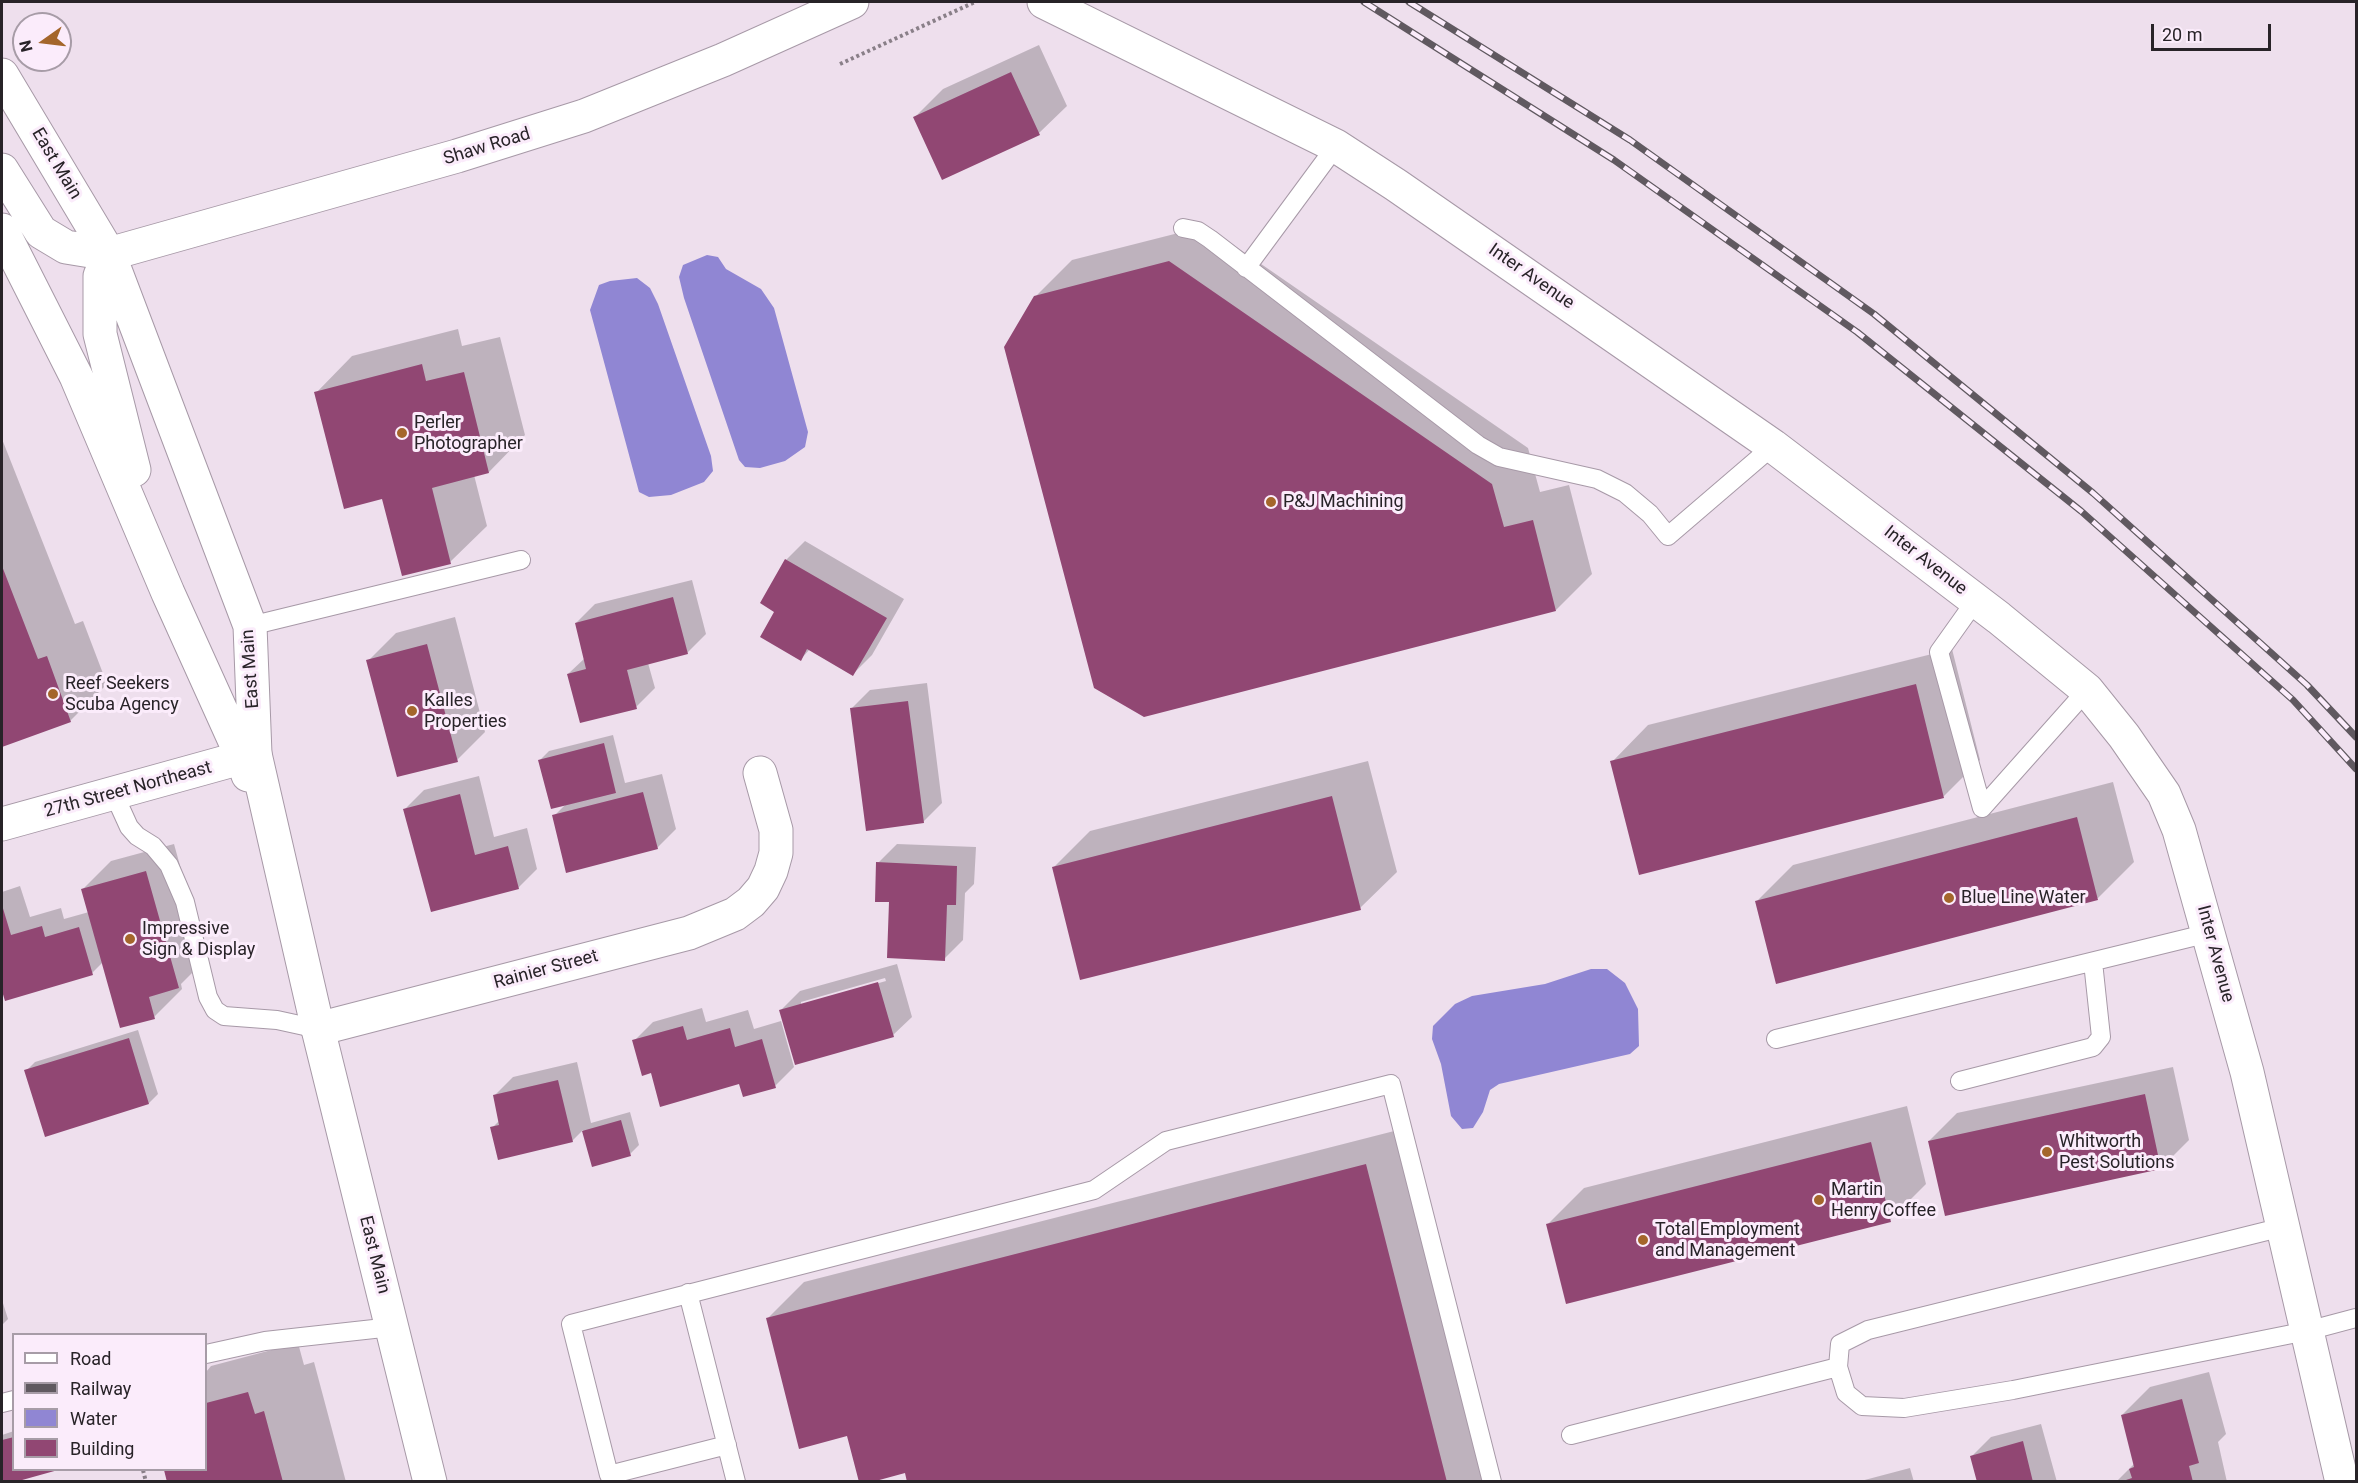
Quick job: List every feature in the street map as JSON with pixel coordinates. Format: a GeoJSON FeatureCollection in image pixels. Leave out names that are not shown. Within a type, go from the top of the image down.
{"type":"FeatureCollection","features":[{"type":"Feature","properties":{"kind":"main road","name":"Shaw Road"},"geometry":{"type":"LineString","coordinates":[[109,254],[457,156],[573,120],[723,60],[852,2]]}},
{"type":"Feature","properties":{"kind":"main road","name":"Inter Avenue"},"geometry":{"type":"LineString","coordinates":[[1044,2],[1336,146],[1503,257],[1773,446],[1976,600],[2087,690],[2124,736],[2164,794],[2179,830],[2247,1072],[2342,1482]]}},
{"type":"Feature","properties":{"kind":"main road","name":"East Main"},"geometry":{"type":"LineString","coordinates":[[2,75],[109,254],[250,627],[249,757]]}},
{"type":"Feature","properties":{"kind":"main road"},"geometry":{"type":"LineString","coordinates":[[2,170],[41,232],[66,247],[109,254]]}},
{"type":"Feature","properties":{"kind":"main road","name":"East Main"},"geometry":{"type":"LineString","coordinates":[[2,230],[76,376],[168,593],[249,757],[430,1482]]}},
{"type":"Feature","properties":{"kind":"main road","name":"East Main"},"geometry":{"type":"LineString","coordinates":[[109,254],[100,276],[100,334],[106,366],[168,593]]}},
{"type":"Feature","properties":{"kind":"main road","name":"27th Street Northeast"},"geometry":{"type":"LineString","coordinates":[[2,824],[249,757]]}},
{"type":"Feature","properties":{"kind":"main road","name":"Rainier Street"},"geometry":{"type":"LineString","coordinates":[[318,1029],[689,933],[735,914],[751,902],[763,888],[776,853],[776,830],[760,773]]}},
{"type":"Feature","properties":{"kind":"lane"},"geometry":{"type":"LineString","coordinates":[[1246,268],[1336,146]]}},
{"type":"Feature","properties":{"kind":"lane"},"geometry":{"type":"LineString","coordinates":[[1183,228],[1198,231],[1478,445],[1499,457],[1597,478],[1625,493],[1650,514],[1668,536],[1773,446]]}},
{"type":"Feature","properties":{"kind":"lane"},"geometry":{"type":"LineString","coordinates":[[250,627],[521,560]]}},
{"type":"Feature","properties":{"kind":"lane"},"geometry":{"type":"LineString","coordinates":[[1976,600],[1939,652],[1982,808],[2087,690]]}},
{"type":"Feature","properties":{"kind":"lane"},"geometry":{"type":"LineString","coordinates":[[114,794],[129,827],[137,836],[153,846],[169,865],[185,902],[208,997],[215,1010],[224,1016],[278,1020],[318,1029]]}},
{"type":"Feature","properties":{"kind":"lane"},"geometry":{"type":"LineString","coordinates":[[1776,1039],[2209,933]]}},
{"type":"Feature","properties":{"kind":"lane"},"geometry":{"type":"LineString","coordinates":[[1960,1081],[2093,1047],[2101,1037],[2093,962]]}},
{"type":"Feature","properties":{"kind":"lane"},"geometry":{"type":"LineString","coordinates":[[727,1445],[609,1475],[571,1324],[1094,1190],[1166,1141],[1391,1084],[1492,1482]]}},
{"type":"Feature","properties":{"kind":"lane"},"geometry":{"type":"LineString","coordinates":[[2283,1227],[1868,1330],[1840,1344],[1838,1367],[1846,1393],[1862,1406],[1904,1408],[2013,1390],[2307,1331],[2356,1318]]}},
{"type":"Feature","properties":{"kind":"lane"},"geometry":{"type":"LineString","coordinates":[[688,1293],[736,1482]]}},
{"type":"Feature","properties":{"kind":"lane"},"geometry":{"type":"LineString","coordinates":[[207,1354],[265,1341],[392,1327]]}},
{"type":"Feature","properties":{"kind":"lane"},"geometry":{"type":"LineString","coordinates":[[1571,1435],[1838,1367]]}},
{"type":"Feature","properties":{"kind":"path"},"geometry":{"type":"LineString","coordinates":[[840,64],[975,2]]}},
{"type":"Feature","properties":{"kind":"water"},"geometry":{"type":"Polygon","coordinates":[[[707,255],[718,257],[726,269],[761,289],[774,308],[808,432],[805,447],[785,461],[760,468],[745,467],[739,460],[679,277],[683,265],[707,255]]]}},
{"type":"Feature","properties":{"kind":"water"},"geometry":{"type":"Polygon","coordinates":[[[637,278],[650,288],[658,304],[711,456],[713,471],[704,482],[671,495],[649,497],[639,492],[590,310],[599,285],[610,281],[637,278]]]}},
{"type":"Feature","properties":{"kind":"water"},"geometry":{"type":"Polygon","coordinates":[[[1591,969],[1607,969],[1625,983],[1638,1009],[1639,1046],[1630,1054],[1499,1084],[1490,1090],[1483,1112],[1473,1128],[1462,1129],[1451,1116],[1441,1064],[1432,1039],[1433,1026],[1455,1004],[1472,996],[1545,984],[1591,969]]]}},
{"type":"Feature","properties":{"kind":"building"},"geometry":{"type":"Polygon","coordinates":[[[1011,72],[1040,135],[942,180],[913,117],[1011,72]]]}},
{"type":"Feature","properties":{"kind":"building","name":"P&J Machining"},"geometry":{"type":"Polygon","coordinates":[[[1169,261],[1492,484],[1504,527],[1533,520],[1556,611],[1144,717],[1094,688],[1004,347],[1034,296],[1169,261]]]}},
{"type":"Feature","properties":{"kind":"building","name":"Perler Photographer"},"geometry":{"type":"Polygon","coordinates":[[[422,364],[426,381],[464,372],[489,473],[432,488],[451,564],[402,576],[382,499],[344,509],[314,392],[422,364]]]}},
{"type":"Feature","properties":{"kind":"building"},"geometry":{"type":"Polygon","coordinates":[[[785,559],[887,618],[853,676],[807,649],[801,661],[760,637],[774,612],[760,603],[785,559]]]}},
{"type":"Feature","properties":{"kind":"building"},"geometry":{"type":"Polygon","coordinates":[[[2,566],[38,659],[47,656],[71,722],[2,747],[2,566]]]}},
{"type":"Feature","properties":{"kind":"building"},"geometry":{"type":"Polygon","coordinates":[[[673,597],[688,654],[627,670],[637,709],[580,723],[567,674],[586,669],[575,623],[673,597]]]}},
{"type":"Feature","properties":{"kind":"building","name":"Kalles Properties"},"geometry":{"type":"Polygon","coordinates":[[[427,644],[458,762],[397,777],[366,660],[427,644]]]}},
{"type":"Feature","properties":{"kind":"building"},"geometry":{"type":"Polygon","coordinates":[[[1916,684],[1944,798],[1639,875],[1610,761],[1916,684]]]}},
{"type":"Feature","properties":{"kind":"building"},"geometry":{"type":"Polygon","coordinates":[[[908,701],[924,823],[866,831],[850,708],[908,701]]]}},
{"type":"Feature","properties":{"kind":"building"},"geometry":{"type":"Polygon","coordinates":[[[604,743],[616,793],[551,809],[538,760],[604,743]]]}},
{"type":"Feature","properties":{"kind":"building"},"geometry":{"type":"Polygon","coordinates":[[[643,792],[658,849],[566,873],[552,815],[643,792]]]}},
{"type":"Feature","properties":{"kind":"building"},"geometry":{"type":"Polygon","coordinates":[[[460,794],[475,855],[508,846],[519,889],[431,912],[403,809],[460,794]]]}},
{"type":"Feature","properties":{"kind":"building"},"geometry":{"type":"Polygon","coordinates":[[[1332,796],[1361,910],[1080,980],[1052,867],[1332,796]]]}},
{"type":"Feature","properties":{"kind":"building"},"geometry":{"type":"Polygon","coordinates":[[[2077,817],[2098,900],[1776,984],[1755,901],[2077,817]]]}},
{"type":"Feature","properties":{"kind":"building"},"geometry":{"type":"Polygon","coordinates":[[[876,862],[957,866],[956,905],[947,905],[945,961],[887,958],[889,902],[875,902],[876,862]]]}},
{"type":"Feature","properties":{"kind":"building","name":"Impressive Sign & Display"},"geometry":{"type":"Polygon","coordinates":[[[146,871],[179,988],[149,997],[155,1019],[120,1028],[81,889],[146,871]]]}},
{"type":"Feature","properties":{"kind":"building"},"geometry":{"type":"Polygon","coordinates":[[[2,905],[11,935],[42,926],[45,937],[79,927],[93,975],[5,1001],[2,991],[2,905]]]}},
{"type":"Feature","properties":{"kind":"building"},"geometry":{"type":"Polygon","coordinates":[[[878,982],[894,1037],[795,1065],[779,1010],[878,982]]]}},
{"type":"Feature","properties":{"kind":"building"},"geometry":{"type":"Polygon","coordinates":[[[683,1026],[687,1040],[730,1028],[735,1047],[762,1039],[776,1088],[743,1097],[739,1084],[660,1107],[651,1073],[642,1076],[632,1040],[683,1026]]]}},
{"type":"Feature","properties":{"kind":"building"},"geometry":{"type":"Polygon","coordinates":[[[129,1038],[149,1104],[45,1137],[24,1070],[129,1038]]]}},
{"type":"Feature","properties":{"kind":"building"},"geometry":{"type":"Polygon","coordinates":[[[558,1080],[573,1142],[498,1160],[490,1127],[499,1125],[493,1095],[558,1080]]]}},
{"type":"Feature","properties":{"kind":"building"},"geometry":{"type":"Polygon","coordinates":[[[2145,1094],[2161,1169],[1945,1216],[1928,1141],[2145,1094]]]}},
{"type":"Feature","properties":{"kind":"building"},"geometry":{"type":"Polygon","coordinates":[[[621,1120],[631,1156],[592,1167],[582,1131],[621,1120]]]}},
{"type":"Feature","properties":{"kind":"building"},"geometry":{"type":"Polygon","coordinates":[[[1871,1142],[1891,1222],[1566,1304],[1546,1224],[1871,1142]]]}},
{"type":"Feature","properties":{"kind":"building"},"geometry":{"type":"Polygon","coordinates":[[[1366,1164],[1447,1482],[907,1482],[905,1473],[872,1482],[859,1482],[847,1436],[799,1449],[766,1318],[1366,1164]]]}},
{"type":"Feature","properties":{"kind":"building"},"geometry":{"type":"Polygon","coordinates":[[[248,1392],[255,1414],[264,1411],[283,1482],[167,1482],[164,1471],[207,1471],[207,1403],[248,1392]]]}},
{"type":"Feature","properties":{"kind":"building"},"geometry":{"type":"Polygon","coordinates":[[[2182,1399],[2199,1463],[2189,1466],[2193,1482],[2120,1482],[2132,1478],[2129,1469],[2134,1467],[2121,1415],[2182,1399]]]}},
{"type":"Feature","properties":{"kind":"building"},"geometry":{"type":"Polygon","coordinates":[[[12,1438],[12,1471],[54,1471],[15,1482],[2,1482],[2,1440],[12,1438]]]}},
{"type":"Feature","properties":{"kind":"building"},"geometry":{"type":"Polygon","coordinates":[[[2023,1441],[2033,1482],[1977,1482],[1970,1456],[2023,1441]]]}},
{"type":"Feature","properties":{"kind":"railway"},"geometry":{"type":"LineString","coordinates":[[1364,2],[1614,160],[1857,332],[2081,511],[2293,700],[2356,769]]}},
{"type":"Feature","properties":{"kind":"railway"},"geometry":{"type":"LineString","coordinates":[[1409,2],[1630,140],[1874,314],[2093,493],[2307,685],[2356,737]]}},
{"type":"Feature","properties":{"kind":"place","name":"Perler Photographer"},"geometry":{"type":"Point","coordinates":[402,433]}},
{"type":"Feature","properties":{"kind":"place","name":"P&J Machining"},"geometry":{"type":"Point","coordinates":[1271,502]}},
{"type":"Feature","properties":{"kind":"place","name":"Reef Seekers Scuba Agency"},"geometry":{"type":"Point","coordinates":[53,694]}},
{"type":"Feature","properties":{"kind":"place","name":"Kalles Properties"},"geometry":{"type":"Point","coordinates":[412,711]}},
{"type":"Feature","properties":{"kind":"place","name":"Blue Line Water"},"geometry":{"type":"Point","coordinates":[1949,898]}},
{"type":"Feature","properties":{"kind":"place","name":"Impressive Sign & Display"},"geometry":{"type":"Point","coordinates":[130,939]}},
{"type":"Feature","properties":{"kind":"place","name":"Whitworth Pest Solutions"},"geometry":{"type":"Point","coordinates":[2047,1152]}},
{"type":"Feature","properties":{"kind":"place","name":"Martin Henry Coffee"},"geometry":{"type":"Point","coordinates":[1819,1200]}},
{"type":"Feature","properties":{"kind":"place","name":"Total Employment and Management"},"geometry":{"type":"Point","coordinates":[1643,1240]}}]}
